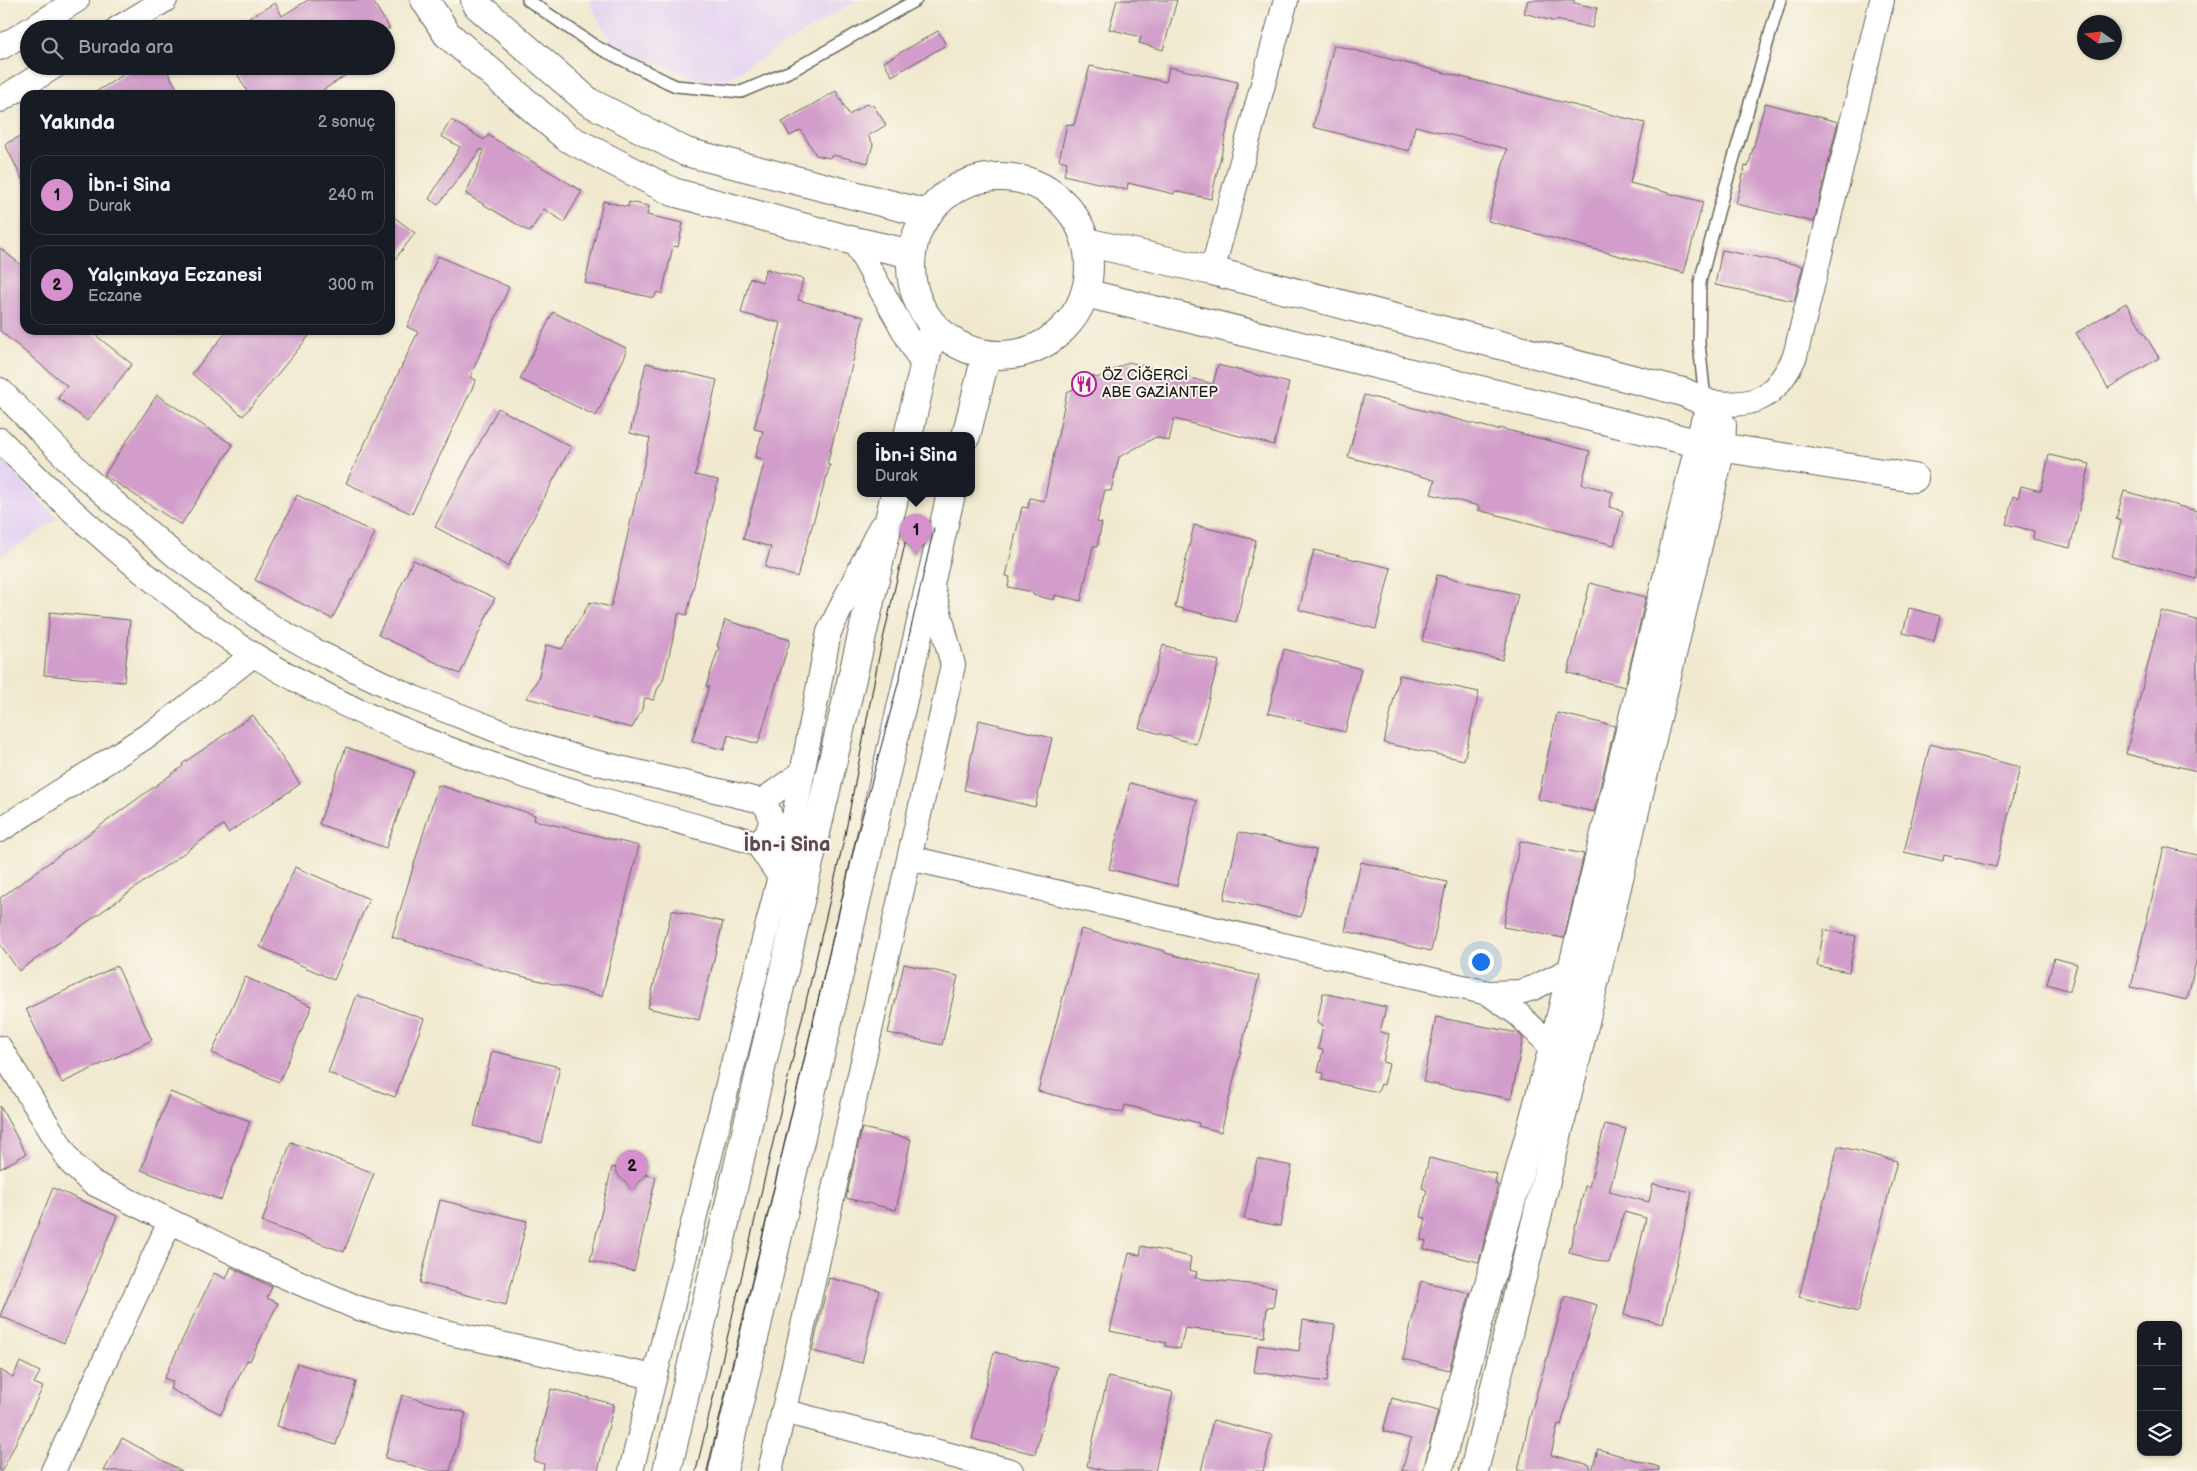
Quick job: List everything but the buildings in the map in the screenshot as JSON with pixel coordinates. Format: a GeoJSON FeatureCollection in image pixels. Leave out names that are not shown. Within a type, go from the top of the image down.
{"type":"FeatureCollection","features":[{"type":"Feature","properties":{"kind":"main road"},"geometry":{"type":"LineString","coordinates":[[425,0],[447,34],[566,137],[672,192],[854,241],[912,254]]}},
{"type":"Feature","properties":{"kind":"main road"},"geometry":{"type":"LineString","coordinates":[[475,0],[478,6],[589,102],[686,152],[928,214]]}},
{"type":"Feature","properties":{"kind":"main road"},"geometry":{"type":"LineString","coordinates":[[995,176],[1024,179],[1050,191],[1072,212],[1086,242],[1090,270],[1085,293],[1068,326],[1045,345],[1016,356],[986,356],[952,342],[933,327],[917,303],[910,275],[912,254],[923,219],[942,197],[967,182],[995,176]]}},
{"type":"Feature","properties":{"kind":"main road"},"geometry":{"type":"LineString","coordinates":[[1086,242],[1212,271],[1694,397],[1722,425],[1711,446],[1554,1048],[1438,1471]]}},
{"type":"Feature","properties":{"kind":"main road"},"geometry":{"type":"LineString","coordinates":[[1085,293],[1711,446],[1914,478]]}},
{"type":"Feature","properties":{"kind":"main road"},"geometry":{"type":"LineString","coordinates":[[909,432],[933,327]]}},
{"type":"Feature","properties":{"kind":"main road"},"geometry":{"type":"LineString","coordinates":[[967,432],[986,356]]}},
{"type":"Feature","properties":{"kind":"main road"},"geometry":{"type":"LineString","coordinates":[[1474,1471],[1576,1058],[1711,446]]}},
{"type":"Feature","properties":{"kind":"main road"},"geometry":{"type":"LineString","coordinates":[[723,1471],[950,497]]}},
{"type":"Feature","properties":{"kind":"main road"},"geometry":{"type":"LineString","coordinates":[[667,1471],[894,498]]}},
{"type":"Feature","properties":{"kind":"street"},"geometry":{"type":"LineString","coordinates":[[45,20],[77,0]]}},
{"type":"Feature","properties":{"kind":"street"},"geometry":{"type":"LineString","coordinates":[[132,20],[165,0]]}},
{"type":"Feature","properties":{"kind":"street"},"geometry":{"type":"LineString","coordinates":[[1212,271],[1286,0]]}},
{"type":"Feature","properties":{"kind":"street"},"geometry":{"type":"LineString","coordinates":[[1694,397],[1729,405],[1745,404],[1761,398],[1776,389],[1786,376],[1795,356],[1882,0]]}},
{"type":"Feature","properties":{"kind":"street"},"geometry":{"type":"LineString","coordinates":[[0,48],[20,35]]}},
{"type":"Feature","properties":{"kind":"street"},"geometry":{"type":"LineString","coordinates":[[0,100],[41,75]]}},
{"type":"Feature","properties":{"kind":"street"},"geometry":{"type":"LineString","coordinates":[[854,241],[924,367]]}},
{"type":"Feature","properties":{"kind":"street"},"geometry":{"type":"LineString","coordinates":[[0,390],[86,478],[168,550],[271,626],[317,652],[414,698],[527,742],[585,760],[762,801],[770,814],[771,822],[764,838],[757,843]]}},
{"type":"Feature","properties":{"kind":"street"},"geometry":{"type":"LineString","coordinates":[[0,440],[63,503],[108,544],[183,604],[253,655],[350,707],[457,753],[575,793],[757,843],[780,877]]}},
{"type":"Feature","properties":{"kind":"street"},"geometry":{"type":"LineString","coordinates":[[632,1471],[654,1376],[780,877],[803,772],[829,632],[894,498]]}},
{"type":"Feature","properties":{"kind":"street"},"geometry":{"type":"LineString","coordinates":[[770,1471],[953,665],[930,578]]}},
{"type":"Feature","properties":{"kind":"street"},"geometry":{"type":"LineString","coordinates":[[0,830],[164,725],[253,655]]}},
{"type":"Feature","properties":{"kind":"street"},"geometry":{"type":"LineString","coordinates":[[762,801],[803,772]]}},
{"type":"Feature","properties":{"kind":"street"},"geometry":{"type":"LineString","coordinates":[[910,858],[1488,993],[1520,992],[1533,988],[1574,968]]}},
{"type":"Feature","properties":{"kind":"street"},"geometry":{"type":"LineString","coordinates":[[1488,993],[1518,1014],[1554,1048]]}},
{"type":"Feature","properties":{"kind":"street"},"geometry":{"type":"LineString","coordinates":[[0,1048],[71,1163],[91,1182],[170,1222],[263,1267],[358,1308],[445,1332],[654,1376]]}},
{"type":"Feature","properties":{"kind":"street"},"geometry":{"type":"LineString","coordinates":[[52,1471],[170,1222]]}},
{"type":"Feature","properties":{"kind":"street"},"geometry":{"type":"LineString","coordinates":[[783,1411],[1011,1471]]}},
{"type":"Feature","properties":{"kind":"lane"},"geometry":{"type":"LineString","coordinates":[[528,0],[595,46],[676,86],[741,92],[793,70],[916,0]]}},
{"type":"Feature","properties":{"kind":"lane"},"geometry":{"type":"LineString","coordinates":[[1694,397],[1699,343],[1700,282],[1720,205],[1780,0]]}},
{"type":"Feature","properties":{"kind":"shaded area"},"geometry":{"type":"Polygon","coordinates":[[[588,0],[858,0],[716,86],[613,46],[588,0]]]}},
{"type":"Feature","properties":{"kind":"shaded area"},"geometry":{"type":"Polygon","coordinates":[[[0,457],[57,519],[0,558],[0,457]]]}},
{"type":"Feature","properties":{"kind":"tram line"},"geometry":{"type":"LineString","coordinates":[[707,1471],[856,840],[899,680],[934,528]]}},
{"type":"Feature","properties":{"kind":"tram line"},"geometry":{"type":"LineString","coordinates":[[696,1471],[845,835],[878,661],[908,531]]}},
{"type":"Feature","properties":{"kind":"place","name":"ÖZ CİĞERCİ ABE GAZİANTEP"},"geometry":{"type":"Point","coordinates":[1084,384]}},
{"type":"Feature","properties":{"kind":"place","name":"İbn-i Sina"},"geometry":{"type":"Point","coordinates":[916,555]}},
{"type":"Feature","properties":{"kind":"place","name":"Yalçınkaya Eczanesi"},"geometry":{"type":"Point","coordinates":[632,1191]}},
{"type":"Feature","properties":{"kind":"district","name":"İbn-i Sina"},"geometry":{"type":"Point","coordinates":[787,844]}}]}
